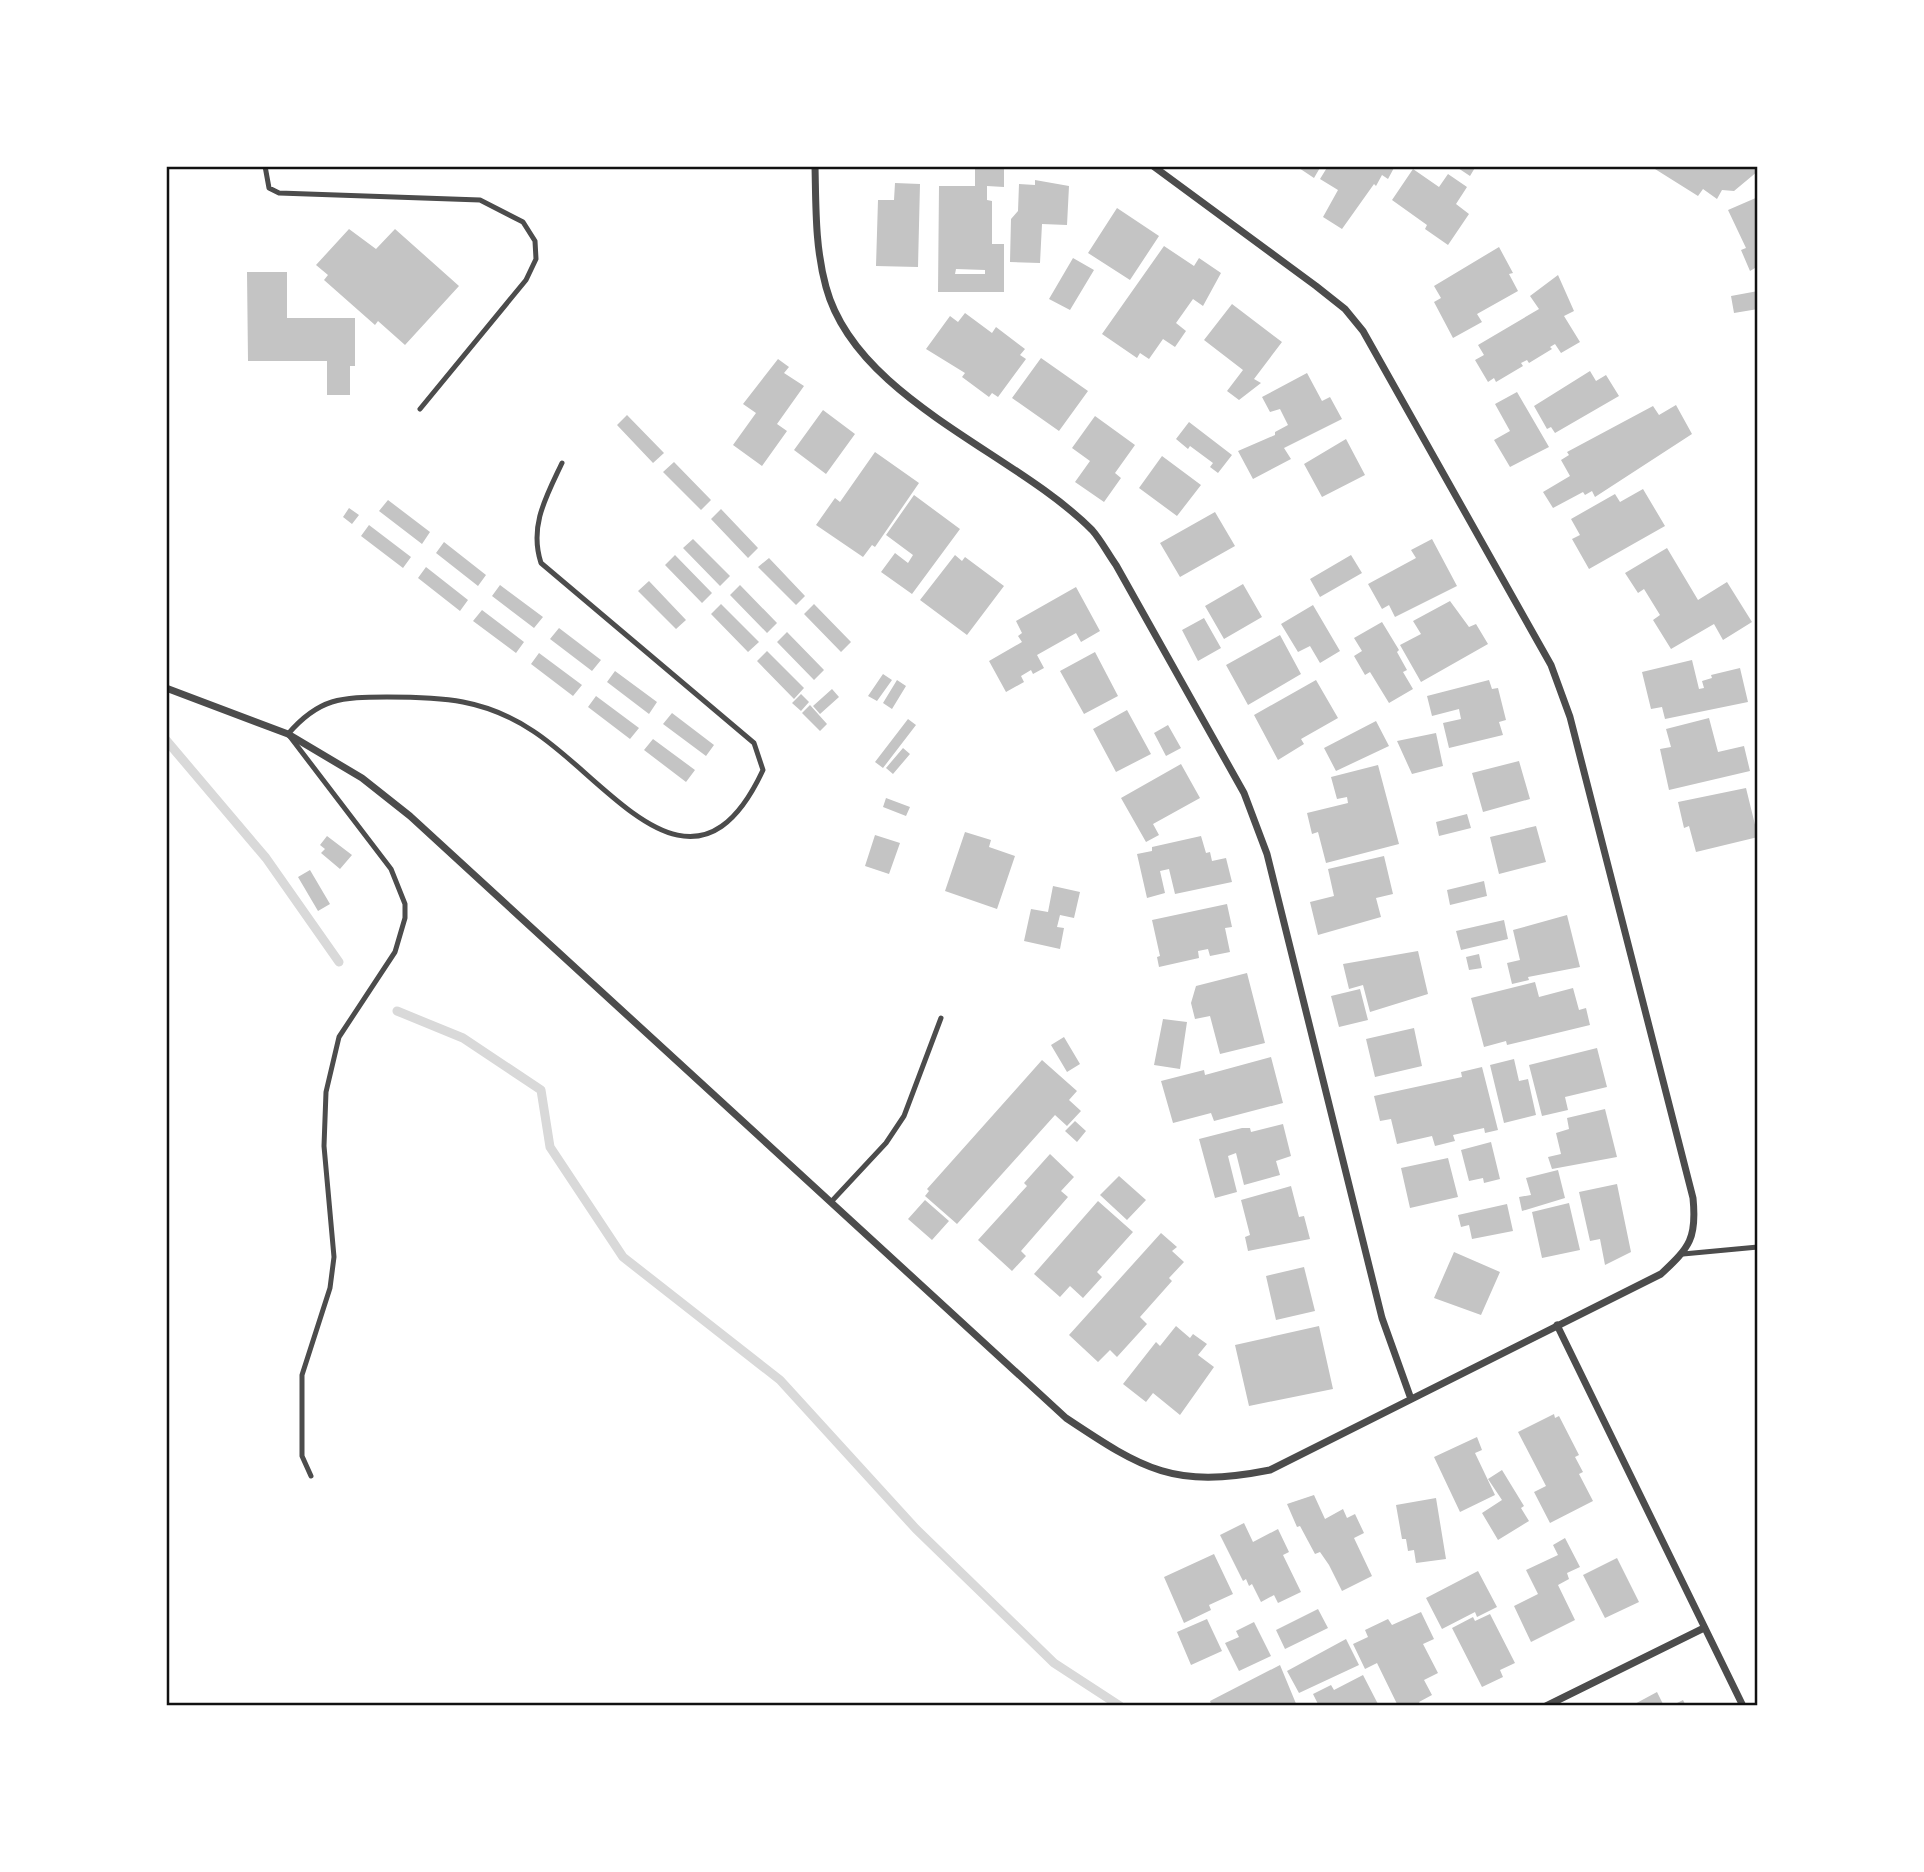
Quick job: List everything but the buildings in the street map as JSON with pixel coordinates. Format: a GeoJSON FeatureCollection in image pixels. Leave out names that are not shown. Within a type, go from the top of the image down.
{"type":"FeatureCollection","features":[{"type":"Feature","properties":{"kind":"street"},"geometry":{"type":"LineString","coordinates":[[816,166],[817,241],[827,290],[847,334],[883,377],[1051,497],[1092,531],[1116,565],[1244,793],[1267,854],[1382,1318],[1411,1399]]}},
{"type":"Feature","properties":{"kind":"street"},"geometry":{"type":"LineString","coordinates":[[166,688],[288,734],[362,778],[410,816],[1066,1418],[1127,1458],[1179,1477],[1229,1478],[1270,1470],[1661,1273],[1683,1254],[1694,1234],[1693,1198],[1570,717],[1551,665],[1363,331],[1345,309],[1316,286],[1153,166]]}},
{"type":"Feature","properties":{"kind":"street"},"geometry":{"type":"LineString","coordinates":[[1557,1325],[1743,1706]]}},
{"type":"Feature","properties":{"kind":"street"},"geometry":{"type":"LineString","coordinates":[[1546,1706],[1704,1628]]}},
{"type":"Feature","properties":{"kind":"lane"},"geometry":{"type":"LineString","coordinates":[[265,166],[269,188],[279,193],[480,200],[523,222],[535,242],[536,250],[536,259],[526,280],[420,409]]}},
{"type":"Feature","properties":{"kind":"lane"},"geometry":{"type":"LineString","coordinates":[[311,1476],[302,1456],[302,1375],[330,1288],[334,1257],[324,1146],[326,1092],[340,1037],[395,952],[402,934],[405,911],[399,884],[391,869],[288,734],[314,708],[355,697],[466,700],[534,731],[645,824],[669,834],[692,837],[716,831],[752,792],[762,770],[754,743],[541,563],[535,545],[536,523],[562,463]]}},
{"type":"Feature","properties":{"kind":"lane"},"geometry":{"type":"LineString","coordinates":[[831,1202],[886,1143],[904,1115],[942,1018]]}},
{"type":"Feature","properties":{"kind":"lane"},"geometry":{"type":"LineString","coordinates":[[1683,1254],[1758,1247]]}},
{"type":"Feature","properties":{"kind":"waterway"},"geometry":{"type":"LineString","coordinates":[[166,740],[266,858],[339,962]]}},
{"type":"Feature","properties":{"kind":"waterway"},"geometry":{"type":"LineString","coordinates":[[397,1011],[463,1038],[541,1090],[550,1147],[623,1257],[780,1380],[916,1529],[1054,1663],[1120,1706]]}}]}
